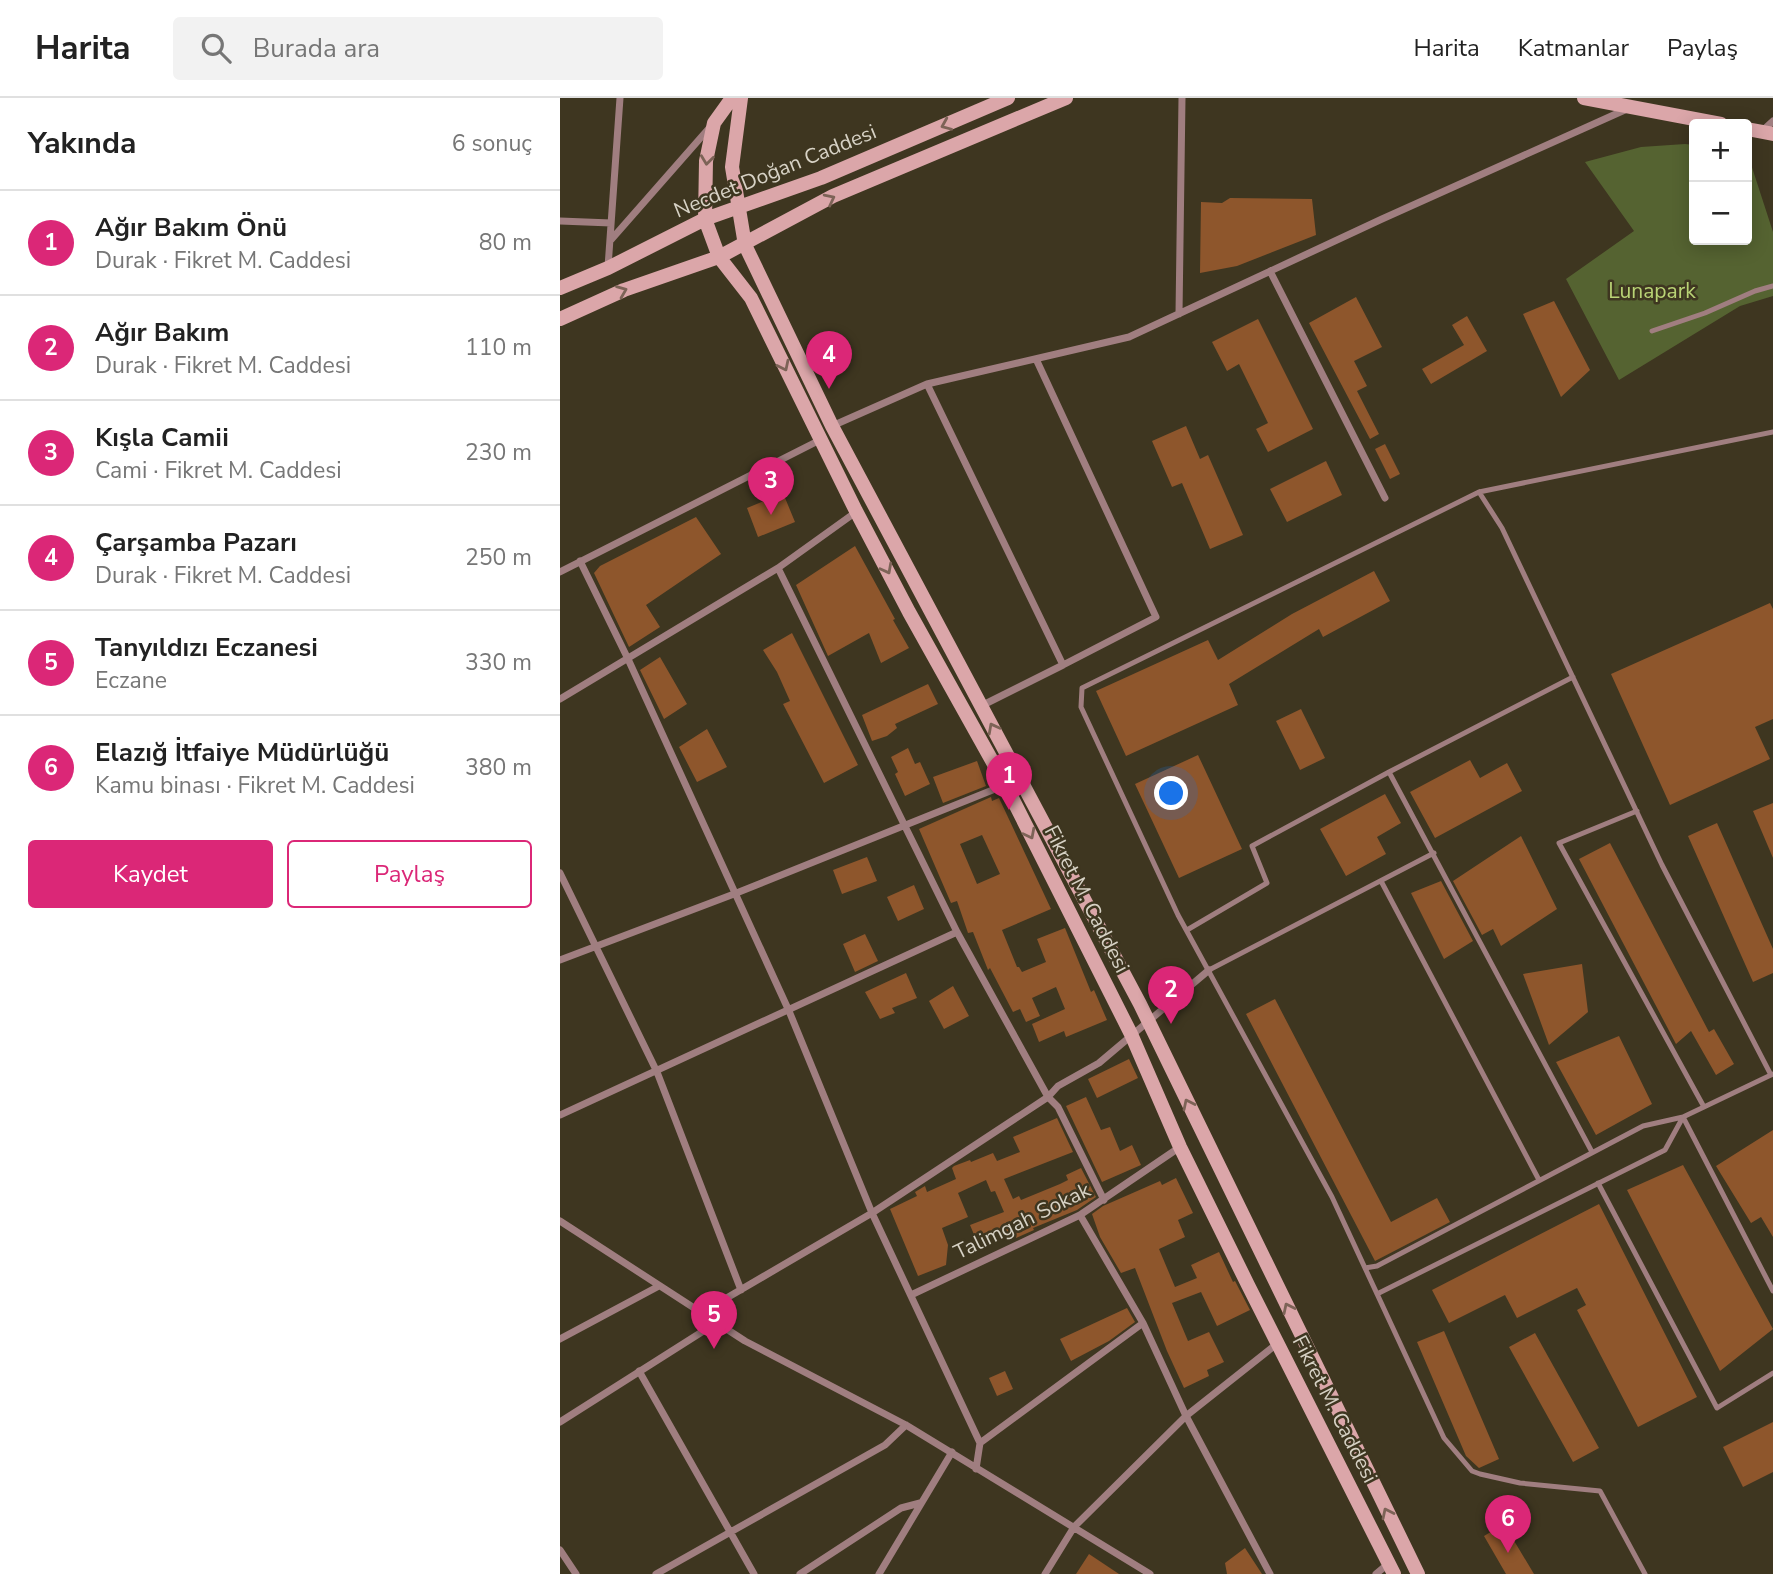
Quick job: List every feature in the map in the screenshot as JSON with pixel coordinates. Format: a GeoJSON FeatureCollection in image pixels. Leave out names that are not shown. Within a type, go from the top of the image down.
{"type":"FeatureCollection","features":[{"type":"Feature","properties":{"kind":"main road","name":"Fikret M. Caddesi"},"geometry":{"type":"LineString","coordinates":[[732,98],[714,123],[706,161],[705,219],[719,257],[751,298],[856,512],[1005,784],[1131,1034],[1180,1147],[1391,1569]]}},
{"type":"Feature","properties":{"kind":"main road"},"geometry":{"type":"LineString","coordinates":[[741,98],[732,167],[745,245],[832,426],[1147,1020],[1418,1574]]}},
{"type":"Feature","properties":{"kind":"main road","name":"Necdet Doğan Caddesi"},"geometry":{"type":"LineString","coordinates":[[560,288],[607,268],[705,219],[821,178],[1009,98]]}},
{"type":"Feature","properties":{"kind":"main road"},"geometry":{"type":"LineString","coordinates":[[560,319],[624,290],[719,257],[833,196],[1066,98]]}},
{"type":"Feature","properties":{"kind":"main road"},"geometry":{"type":"LineString","coordinates":[[1584,98],[1695,119]]}},
{"type":"Feature","properties":{"kind":"street"},"geometry":{"type":"LineString","coordinates":[[607,268],[620,98]]}},
{"type":"Feature","properties":{"kind":"street"},"geometry":{"type":"LineString","coordinates":[[1179,314],[1182,98]]}},
{"type":"Feature","properties":{"kind":"street"},"geometry":{"type":"LineString","coordinates":[[832,426],[927,384],[1129,337],[1631,107]]}},
{"type":"Feature","properties":{"kind":"street"},"geometry":{"type":"LineString","coordinates":[[1760,132],[1773,121]]}},
{"type":"Feature","properties":{"kind":"street"},"geometry":{"type":"LineString","coordinates":[[610,241],[714,123]]}},
{"type":"Feature","properties":{"kind":"street"},"geometry":{"type":"LineString","coordinates":[[560,222],[611,223]]}},
{"type":"Feature","properties":{"kind":"street"},"geometry":{"type":"LineString","coordinates":[[1270,271],[1385,498]]}},
{"type":"Feature","properties":{"kind":"street"},"geometry":{"type":"LineString","coordinates":[[981,706],[1156,617],[1036,359]]}},
{"type":"Feature","properties":{"kind":"street"},"geometry":{"type":"LineString","coordinates":[[927,384],[1063,665]]}},
{"type":"Feature","properties":{"kind":"street"},"geometry":{"type":"LineString","coordinates":[[560,572],[820,440]]}},
{"type":"Feature","properties":{"kind":"street"},"geometry":{"type":"LineString","coordinates":[[560,699],[778,568],[856,512]]}},
{"type":"Feature","properties":{"kind":"street"},"geometry":{"type":"LineString","coordinates":[[580,561],[628,659],[789,1011],[872,1213],[980,1443],[975,1469]]}},
{"type":"Feature","properties":{"kind":"street"},"geometry":{"type":"LineString","coordinates":[[778,568],[957,932],[1048,1097],[1058,1107],[1104,1200]]}},
{"type":"Feature","properties":{"kind":"street"},"geometry":{"type":"LineString","coordinates":[[560,960],[734,894],[1005,784]]}},
{"type":"Feature","properties":{"kind":"street"},"geometry":{"type":"LineString","coordinates":[[560,873],[657,1072],[741,1290]]}},
{"type":"Feature","properties":{"kind":"street"},"geometry":{"type":"LineString","coordinates":[[560,1115],[957,932]]}},
{"type":"Feature","properties":{"kind":"street"},"geometry":{"type":"LineString","coordinates":[[701,1313],[872,1213],[1048,1097],[1058,1086],[1098,1063],[1209,970]]}},
{"type":"Feature","properties":{"kind":"street","name":"Talimgah Sokak"},"geometry":{"type":"LineString","coordinates":[[911,1295],[1080,1215],[1180,1147]]}},
{"type":"Feature","properties":{"kind":"street"},"geometry":{"type":"LineString","coordinates":[[1080,1215],[1143,1323],[1186,1416],[1270,1574]]}},
{"type":"Feature","properties":{"kind":"street"},"geometry":{"type":"LineString","coordinates":[[560,1221],[745,1341],[906,1425],[1150,1574]]}},
{"type":"Feature","properties":{"kind":"street"},"geometry":{"type":"LineString","coordinates":[[560,1339],[659,1286]]}},
{"type":"Feature","properties":{"kind":"street"},"geometry":{"type":"LineString","coordinates":[[560,1422],[716,1323]]}},
{"type":"Feature","properties":{"kind":"street"},"geometry":{"type":"LineString","coordinates":[[980,1443],[1143,1323]]}},
{"type":"Feature","properties":{"kind":"street"},"geometry":{"type":"LineString","coordinates":[[1045,1574],[1074,1527],[1186,1416],[1278,1343]]}},
{"type":"Feature","properties":{"kind":"street"},"geometry":{"type":"LineString","coordinates":[[639,1371],[754,1574]]}},
{"type":"Feature","properties":{"kind":"street"},"geometry":{"type":"LineString","coordinates":[[656,1574],[885,1445],[906,1425]]}},
{"type":"Feature","properties":{"kind":"street"},"geometry":{"type":"LineString","coordinates":[[879,1574],[952,1452]]}},
{"type":"Feature","properties":{"kind":"street"},"geometry":{"type":"LineString","coordinates":[[800,1574],[901,1508],[920,1503]]}},
{"type":"Feature","properties":{"kind":"street"},"geometry":{"type":"LineString","coordinates":[[560,1550],[576,1574]]}},
{"type":"Feature","properties":{"kind":"street"},"geometry":{"type":"LineString","coordinates":[[1376,1574],[1391,1569]]}},
{"type":"Feature","properties":{"kind":"lane"},"geometry":{"type":"LineString","coordinates":[[1652,331],[1705,313],[1755,290],[1773,286]]}},
{"type":"Feature","properties":{"kind":"lane"},"geometry":{"type":"LineString","coordinates":[[1645,1574],[1600,1491],[1520,1483],[1472,1471],[1444,1438],[1332,1197],[1187,930],[1081,708],[1082,688],[1479,492],[1773,432]]}},
{"type":"Feature","properties":{"kind":"lane"},"geometry":{"type":"LineString","coordinates":[[1365,1268],[1377,1266],[1643,1126],[1683,1117],[1772,1074],[1662,865],[1502,528],[1479,492]]}},
{"type":"Feature","properties":{"kind":"lane"},"geometry":{"type":"LineString","coordinates":[[1187,930],[1267,883],[1252,846],[1573,677]]}},
{"type":"Feature","properties":{"kind":"lane"},"geometry":{"type":"LineString","coordinates":[[1389,772],[1592,1152]]}},
{"type":"Feature","properties":{"kind":"lane"},"geometry":{"type":"LineString","coordinates":[[1637,811],[1559,843],[1703,1107]]}},
{"type":"Feature","properties":{"kind":"lane"},"geometry":{"type":"LineString","coordinates":[[1209,970],[1434,853]]}},
{"type":"Feature","properties":{"kind":"lane"},"geometry":{"type":"LineString","coordinates":[[1381,881],[1539,1180]]}},
{"type":"Feature","properties":{"kind":"lane"},"geometry":{"type":"LineString","coordinates":[[1377,1294],[1665,1150],[1683,1117]]}},
{"type":"Feature","properties":{"kind":"lane"},"geometry":{"type":"LineString","coordinates":[[1683,1117],[1773,1291]]}},
{"type":"Feature","properties":{"kind":"lane"},"geometry":{"type":"LineString","coordinates":[[1598,1183],[1717,1408],[1773,1373]]}},
{"type":"Feature","properties":{"kind":"green space","name":"Lunapark"},"geometry":{"type":"Polygon","coordinates":[[[1689,144],[1689,245],[1752,245],[1752,167],[1773,232],[1773,296],[1740,306],[1619,380],[1566,279],[1634,231],[1585,162],[1641,147],[1689,144]]]}},
{"type":"Feature","properties":{"kind":"building"},"geometry":{"type":"Polygon","coordinates":[[[1230,198],[1312,199],[1316,235],[1237,266],[1200,273],[1201,202],[1222,203],[1230,198]]]}},
{"type":"Feature","properties":{"kind":"building"},"geometry":{"type":"Polygon","coordinates":[[[1356,297],[1382,347],[1354,361],[1367,386],[1357,391],[1379,434],[1370,439],[1309,323],[1356,297]]]}},
{"type":"Feature","properties":{"kind":"building"},"geometry":{"type":"Polygon","coordinates":[[[1554,301],[1590,370],[1561,397],[1523,314],[1554,301]]]}},
{"type":"Feature","properties":{"kind":"building"},"geometry":{"type":"Polygon","coordinates":[[[1467,316],[1487,351],[1431,384],[1422,369],[1464,345],[1452,325],[1467,316]]]}},
{"type":"Feature","properties":{"kind":"building"},"geometry":{"type":"Polygon","coordinates":[[[1258,319],[1313,429],[1268,452],[1256,429],[1268,423],[1239,364],[1227,371],[1212,342],[1258,319]]]}},
{"type":"Feature","properties":{"kind":"building"},"geometry":{"type":"Polygon","coordinates":[[[1186,426],[1200,459],[1208,455],[1243,535],[1210,549],[1182,483],[1172,487],[1152,441],[1186,426]]]}},
{"type":"Feature","properties":{"kind":"building"},"geometry":{"type":"Polygon","coordinates":[[[1385,444],[1400,474],[1390,479],[1375,449],[1385,444]]]}},
{"type":"Feature","properties":{"kind":"building"},"geometry":{"type":"Polygon","coordinates":[[[1326,461],[1342,495],[1287,522],[1270,489],[1326,461]]]}},
{"type":"Feature","properties":{"kind":"building"},"geometry":{"type":"Polygon","coordinates":[[[783,493],[795,522],[758,537],[747,508],[783,493]]]}},
{"type":"Feature","properties":{"kind":"building"},"geometry":{"type":"Polygon","coordinates":[[[696,517],[721,554],[646,605],[660,627],[629,647],[594,573],[600,566],[696,517]]]}},
{"type":"Feature","properties":{"kind":"building"},"geometry":{"type":"Polygon","coordinates":[[[855,546],[909,648],[881,663],[869,633],[828,656],[796,585],[855,546]]]}},
{"type":"Feature","properties":{"kind":"building"},"geometry":{"type":"Polygon","coordinates":[[[1374,571],[1390,601],[1323,637],[1319,629],[1229,684],[1238,705],[1126,756],[1096,691],[1208,640],[1218,660],[1292,614],[1374,571]]]}},
{"type":"Feature","properties":{"kind":"building"},"geometry":{"type":"Polygon","coordinates":[[[1770,603],[1773,609],[1773,719],[1755,727],[1770,759],[1670,805],[1611,674],[1770,603]]]}},
{"type":"Feature","properties":{"kind":"building"},"geometry":{"type":"Polygon","coordinates":[[[792,633],[858,765],[824,783],[783,704],[790,701],[763,650],[792,633]]]}},
{"type":"Feature","properties":{"kind":"building"},"geometry":{"type":"Polygon","coordinates":[[[660,657],[687,704],[664,719],[640,670],[660,657]]]}},
{"type":"Feature","properties":{"kind":"building"},"geometry":{"type":"Polygon","coordinates":[[[928,684],[938,704],[895,724],[897,728],[887,736],[872,741],[862,715],[928,684]]]}},
{"type":"Feature","properties":{"kind":"building"},"geometry":{"type":"Polygon","coordinates":[[[1301,709],[1325,758],[1300,770],[1276,721],[1301,709]]]}},
{"type":"Feature","properties":{"kind":"building"},"geometry":{"type":"Polygon","coordinates":[[[707,729],[727,767],[697,782],[679,747],[707,729]]]}},
{"type":"Feature","properties":{"kind":"building"},"geometry":{"type":"Polygon","coordinates":[[[908,748],[915,764],[920,762],[930,784],[905,796],[891,757],[908,748]]]}},
{"type":"Feature","properties":{"kind":"building"},"geometry":{"type":"Polygon","coordinates":[[[1198,755],[1242,849],[1179,878],[1135,784],[1198,755]]]}},
{"type":"Feature","properties":{"kind":"building"},"geometry":{"type":"Polygon","coordinates":[[[1470,760],[1480,778],[1507,763],[1522,791],[1435,838],[1410,792],[1470,760]]]}},
{"type":"Feature","properties":{"kind":"building"},"geometry":{"type":"Polygon","coordinates":[[[977,761],[986,786],[943,803],[933,777],[977,761]]]}},
{"type":"Feature","properties":{"kind":"building"},"geometry":{"type":"Polygon","coordinates":[[[1385,794],[1401,823],[1377,837],[1386,854],[1346,876],[1320,829],[1385,794]]]}},
{"type":"Feature","properties":{"kind":"building"},"geometry":{"type":"Polygon","coordinates":[[[991,797],[992,801],[999,798],[1051,909],[1002,930],[1017,967],[1022,972],[1046,962],[1037,939],[1065,928],[1091,992],[1094,990],[1107,1020],[1066,1037],[1064,1031],[1039,1042],[1032,1024],[1065,1009],[1056,987],[1032,998],[1040,1016],[1026,1022],[1020,1009],[1013,1012],[990,968],[988,970],[973,932],[968,933],[957,901],[951,903],[919,829],[991,797]],[[982,835],[960,844],[977,884],[1000,874],[982,835]]]}},
{"type":"Feature","properties":{"kind":"building"},"geometry":{"type":"Polygon","coordinates":[[[1773,803],[1773,858],[1753,811],[1773,803]]]}},
{"type":"Feature","properties":{"kind":"building"},"geometry":{"type":"Polygon","coordinates":[[[1717,823],[1773,949],[1773,973],[1753,982],[1688,836],[1717,823]]]}},
{"type":"Feature","properties":{"kind":"building"},"geometry":{"type":"Polygon","coordinates":[[[1521,836],[1557,909],[1501,946],[1493,929],[1482,935],[1453,881],[1521,836]]]}},
{"type":"Feature","properties":{"kind":"building"},"geometry":{"type":"Polygon","coordinates":[[[1610,843],[1709,1032],[1714,1029],[1734,1064],[1716,1075],[1691,1031],[1676,1044],[1579,859],[1610,843]]]}},
{"type":"Feature","properties":{"kind":"building"},"geometry":{"type":"Polygon","coordinates":[[[867,857],[877,881],[842,894],[833,870],[867,857]]]}},
{"type":"Feature","properties":{"kind":"building"},"geometry":{"type":"Polygon","coordinates":[[[1441,881],[1473,941],[1444,959],[1411,893],[1441,881]]]}},
{"type":"Feature","properties":{"kind":"building"},"geometry":{"type":"Polygon","coordinates":[[[914,885],[924,909],[898,921],[887,897],[914,885]]]}},
{"type":"Feature","properties":{"kind":"building"},"geometry":{"type":"Polygon","coordinates":[[[865,934],[878,961],[855,972],[843,944],[865,934]]]}},
{"type":"Feature","properties":{"kind":"building"},"geometry":{"type":"Polygon","coordinates":[[[1582,964],[1588,1012],[1549,1045],[1523,974],[1582,964]]]}},
{"type":"Feature","properties":{"kind":"building"},"geometry":{"type":"Polygon","coordinates":[[[906,973],[917,998],[892,1008],[895,1013],[880,1019],[865,992],[906,973]]]}},
{"type":"Feature","properties":{"kind":"building"},"geometry":{"type":"Polygon","coordinates":[[[953,986],[969,1016],[944,1029],[929,1001],[953,986]]]}},
{"type":"Feature","properties":{"kind":"building"},"geometry":{"type":"Polygon","coordinates":[[[1275,999],[1391,1222],[1437,1198],[1450,1222],[1375,1261],[1246,1014],[1275,999]]]}},
{"type":"Feature","properties":{"kind":"building"},"geometry":{"type":"Polygon","coordinates":[[[1619,1036],[1652,1104],[1596,1135],[1556,1062],[1619,1036]]]}},
{"type":"Feature","properties":{"kind":"building"},"geometry":{"type":"Polygon","coordinates":[[[1129,1059],[1138,1078],[1097,1098],[1088,1079],[1129,1059]]]}},
{"type":"Feature","properties":{"kind":"building"},"geometry":{"type":"Polygon","coordinates":[[[1086,1097],[1101,1130],[1110,1127],[1120,1151],[1132,1145],[1141,1165],[1102,1182],[1066,1106],[1086,1097]]]}},
{"type":"Feature","properties":{"kind":"building"},"geometry":{"type":"Polygon","coordinates":[[[1057,1118],[1073,1152],[1004,1179],[1013,1199],[1019,1196],[1021,1200],[1060,1184],[1068,1180],[1066,1175],[1081,1168],[1096,1197],[1077,1210],[1016,1238],[1013,1230],[978,1244],[970,1225],[1004,1212],[995,1191],[991,1192],[986,1180],[958,1193],[968,1217],[942,1228],[948,1245],[946,1265],[918,1276],[890,1209],[917,1196],[915,1192],[925,1186],[927,1192],[956,1179],[952,1168],[954,1166],[993,1153],[997,1161],[1020,1152],[1013,1137],[1057,1118]]]}},
{"type":"Feature","properties":{"kind":"building"},"geometry":{"type":"Polygon","coordinates":[[[1773,1130],[1773,1237],[1761,1217],[1751,1223],[1716,1166],[1773,1130]]]}},
{"type":"Feature","properties":{"kind":"building"},"geometry":{"type":"Polygon","coordinates":[[[1683,1165],[1773,1329],[1720,1371],[1627,1190],[1683,1165]]]}},
{"type":"Feature","properties":{"kind":"building"},"geometry":{"type":"Polygon","coordinates":[[[1176,1178],[1193,1213],[1178,1220],[1185,1237],[1159,1249],[1175,1287],[1197,1278],[1191,1265],[1219,1252],[1250,1310],[1217,1326],[1201,1292],[1172,1303],[1188,1341],[1209,1332],[1224,1362],[1207,1370],[1209,1376],[1184,1388],[1135,1268],[1121,1273],[1100,1237],[1092,1214],[1103,1206],[1160,1181],[1162,1185],[1176,1178]]]}},
{"type":"Feature","properties":{"kind":"building"},"geometry":{"type":"Polygon","coordinates":[[[1599,1204],[1697,1397],[1638,1427],[1577,1310],[1586,1305],[1577,1288],[1517,1318],[1505,1295],[1449,1323],[1432,1290],[1599,1204]]]}},
{"type":"Feature","properties":{"kind":"building"},"geometry":{"type":"Polygon","coordinates":[[[1127,1308],[1135,1322],[1109,1341],[1071,1361],[1060,1339],[1127,1308]]]}},
{"type":"Feature","properties":{"kind":"building"},"geometry":{"type":"Polygon","coordinates":[[[1444,1331],[1499,1459],[1479,1468],[1466,1456],[1417,1342],[1444,1331]]]}},
{"type":"Feature","properties":{"kind":"building"},"geometry":{"type":"Polygon","coordinates":[[[1535,1333],[1599,1448],[1573,1462],[1509,1347],[1535,1333]]]}},
{"type":"Feature","properties":{"kind":"building"},"geometry":{"type":"Polygon","coordinates":[[[1005,1371],[1013,1389],[997,1396],[989,1378],[1005,1371]]]}},
{"type":"Feature","properties":{"kind":"building"},"geometry":{"type":"Polygon","coordinates":[[[1773,1422],[1773,1472],[1743,1487],[1723,1447],[1773,1422]]]}},
{"type":"Feature","properties":{"kind":"building"},"geometry":{"type":"Polygon","coordinates":[[[1504,1524],[1534,1574],[1506,1574],[1484,1536],[1504,1524]]]}},
{"type":"Feature","properties":{"kind":"building"},"geometry":{"type":"Polygon","coordinates":[[[1245,1548],[1262,1574],[1227,1574],[1225,1563],[1245,1548]]]}},
{"type":"Feature","properties":{"kind":"building"},"geometry":{"type":"Polygon","coordinates":[[[1089,1554],[1119,1574],[1076,1574],[1089,1554]]]}},
{"type":"Feature","properties":{"kind":"place","name":"Çarşamba Pazarı"},"geometry":{"type":"Point","coordinates":[829,389]}},
{"type":"Feature","properties":{"kind":"place","name":"Kışla Camii"},"geometry":{"type":"Point","coordinates":[771,515]}},
{"type":"Feature","properties":{"kind":"place","name":"Ağır Bakım Önü"},"geometry":{"type":"Point","coordinates":[1009,810]}},
{"type":"Feature","properties":{"kind":"place","name":"Ağır Bakım"},"geometry":{"type":"Point","coordinates":[1171,1024]}},
{"type":"Feature","properties":{"kind":"place","name":"Tanyıldızı Eczanesi"},"geometry":{"type":"Point","coordinates":[714,1349]}},
{"type":"Feature","properties":{"kind":"place","name":"Elazığ İtfaiye Müdürlüğü"},"geometry":{"type":"Point","coordinates":[1508,1553]}}]}
